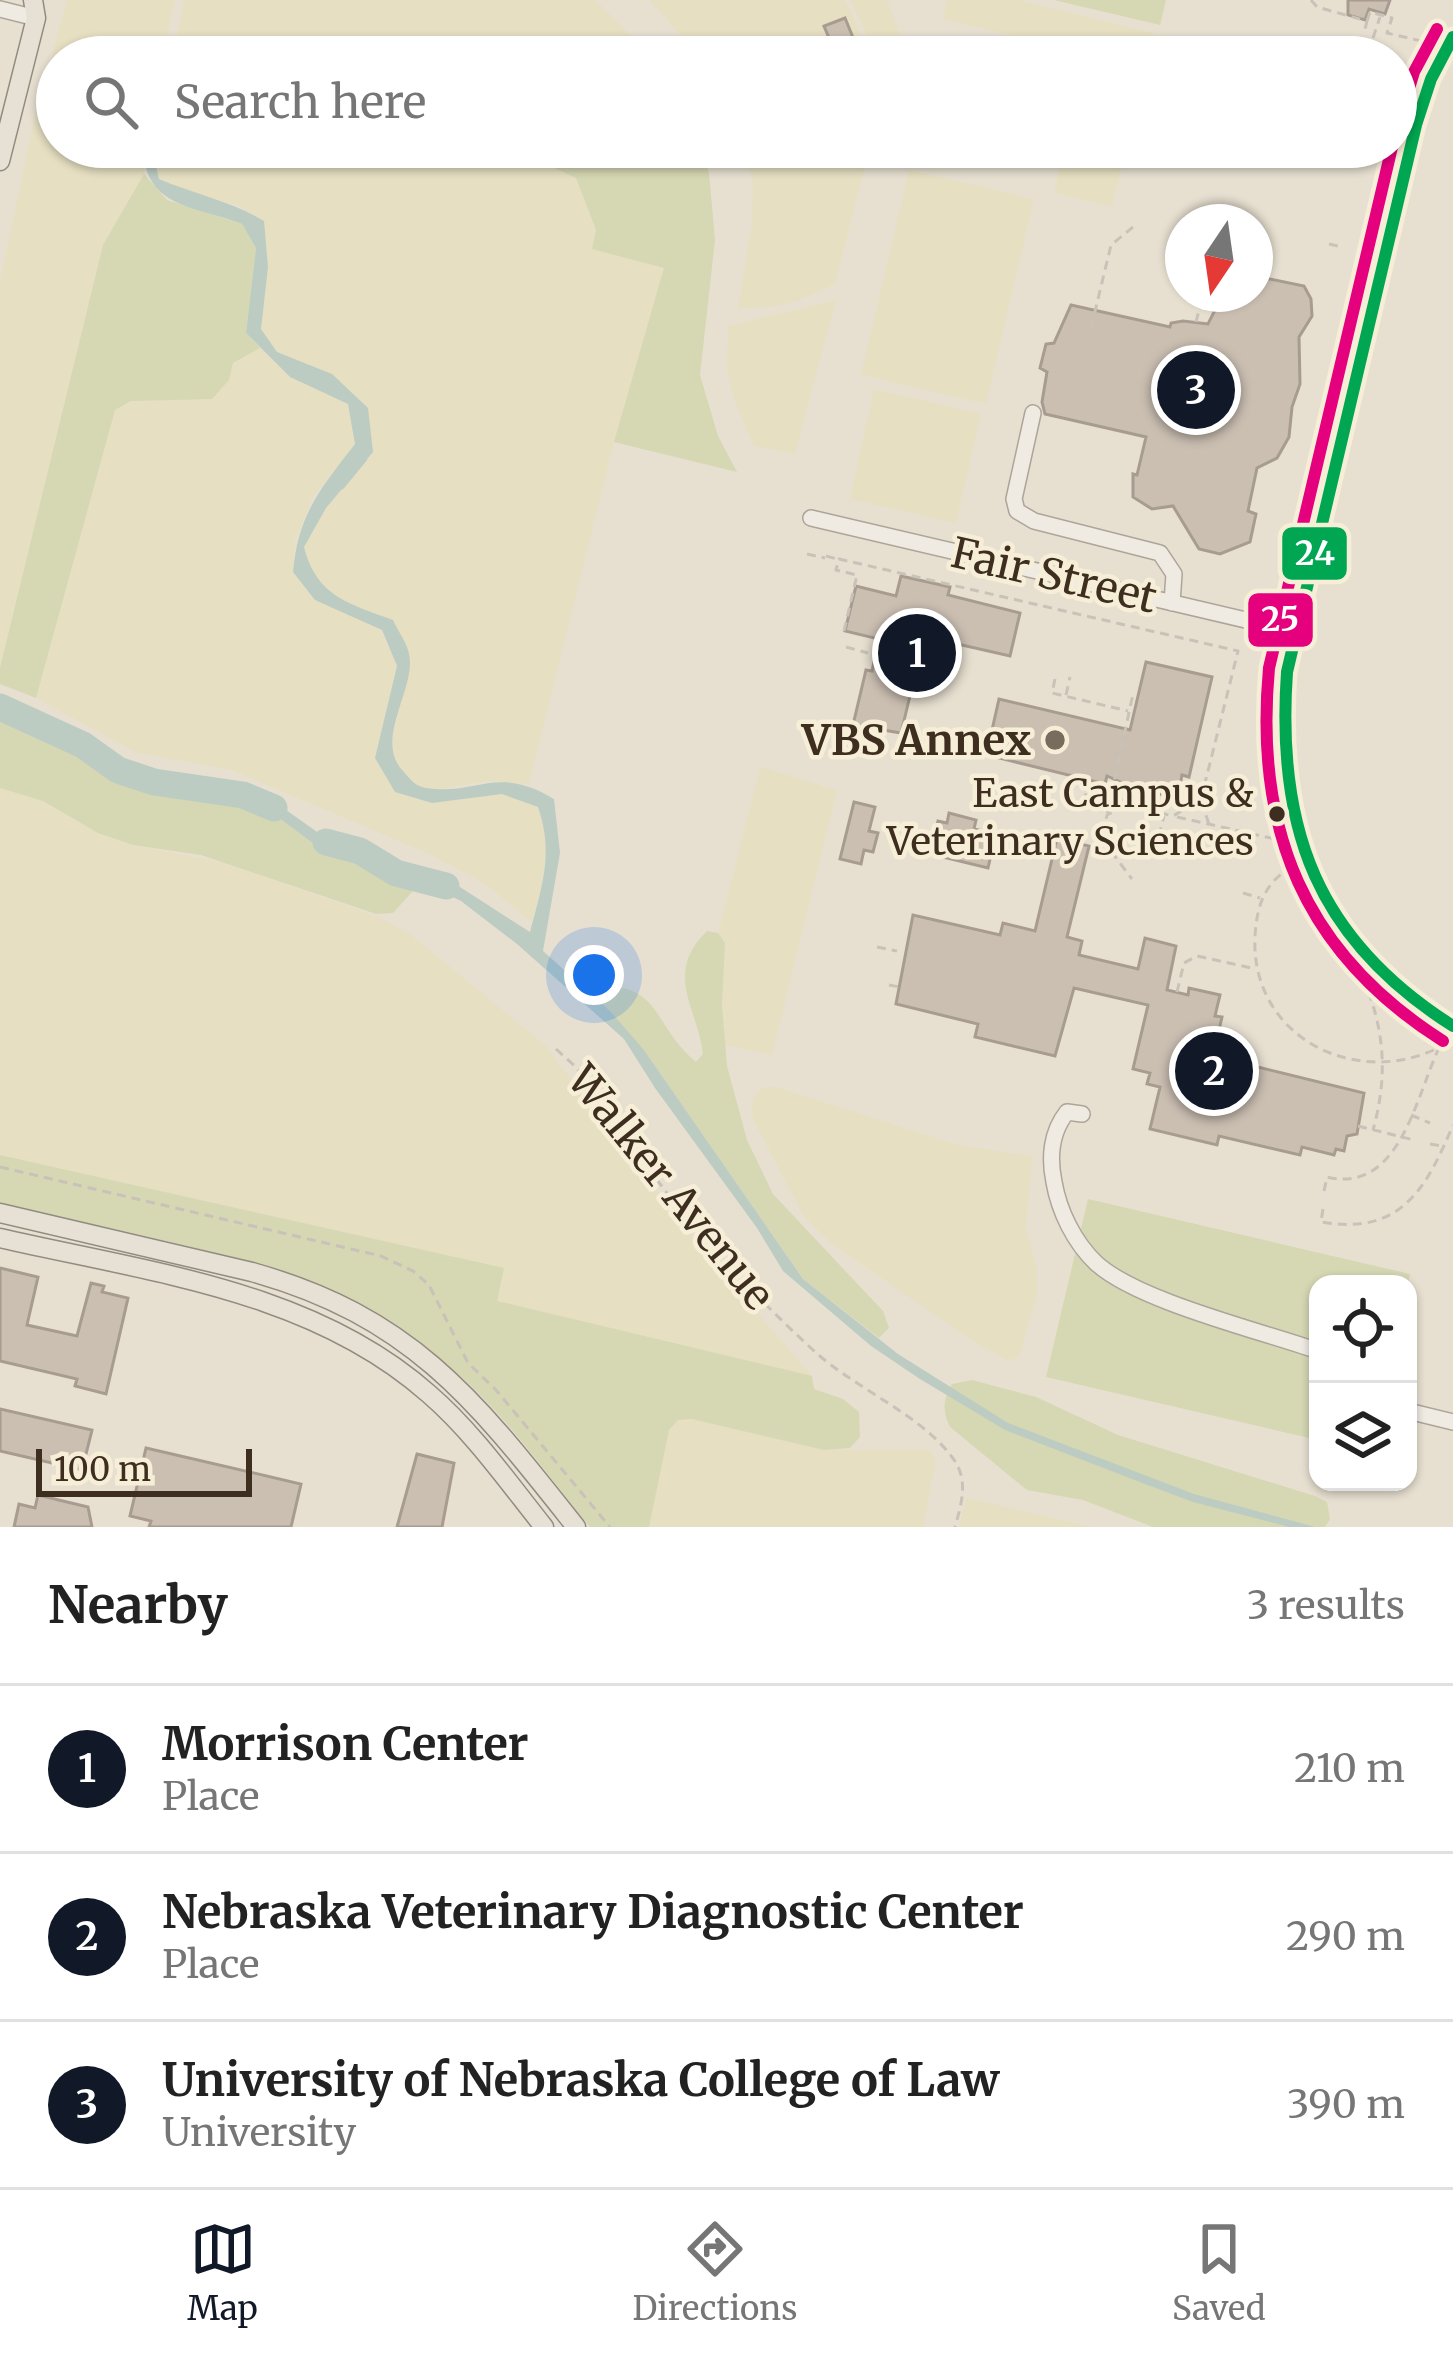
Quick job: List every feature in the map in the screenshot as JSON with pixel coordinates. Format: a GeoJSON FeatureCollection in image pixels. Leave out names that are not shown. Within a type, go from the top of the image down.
{"type":"FeatureCollection","features":[{"type":"Feature","properties":{"kind":"main road"},"geometry":{"type":"LineString","coordinates":[[0,161],[35,9],[52,0]]}},
{"type":"Feature","properties":{"kind":"main road"},"geometry":{"type":"LineString","coordinates":[[0,1213],[252,1272],[358,1312],[394,1333],[450,1377],[493,1422],[577,1527]]}},
{"type":"Feature","properties":{"kind":"main road"},"geometry":{"type":"LineString","coordinates":[[0,1238],[255,1298],[344,1335],[430,1395],[544,1527]]}},
{"type":"Feature","properties":{"kind":"street"},"geometry":{"type":"LineString","coordinates":[[0,9],[35,9]]}},
{"type":"Feature","properties":{"kind":"street"},"geometry":{"type":"LineString","coordinates":[[1417,121],[1431,79],[1453,37]]}},
{"type":"Feature","properties":{"kind":"street"},"geometry":{"type":"LineString","coordinates":[[1406,168],[1297,632],[1284,700],[1283,769],[1302,849],[1327,901],[1363,952],[1448,1032]]}},
{"type":"Feature","properties":{"kind":"street"},"geometry":{"type":"LineString","coordinates":[[1034,413],[1014,499],[1017,512],[1034,521],[1160,553],[1174,574],[1172,603]]}},
{"type":"Feature","properties":{"kind":"street","name":"Fair Street"},"geometry":{"type":"LineString","coordinates":[[811,518],[1297,632]]}},
{"type":"Feature","properties":{"kind":"street"},"geometry":{"type":"LineString","coordinates":[[1082,1114],[1067,1112],[1058,1125],[1052,1169],[1066,1220],[1099,1266],[1142,1290],[1309,1348]]}},
{"type":"Feature","properties":{"kind":"street"},"geometry":{"type":"LineString","coordinates":[[1417,1413],[1453,1422]]}},
{"type":"Feature","properties":{"kind":"path"},"geometry":{"type":"LineString","coordinates":[[1312,0],[1316,7],[1367,22]]}},
{"type":"Feature","properties":{"kind":"path"},"geometry":{"type":"LineString","coordinates":[[1365,28],[1370,12],[1392,18],[1387,33],[1400,36]]}},
{"type":"Feature","properties":{"kind":"path"},"geometry":{"type":"LineString","coordinates":[[1374,36],[1380,15]]}},
{"type":"Feature","properties":{"kind":"path"},"geometry":{"type":"LineString","coordinates":[[1417,40],[1430,43]]}},
{"type":"Feature","properties":{"kind":"path"},"geometry":{"type":"LineString","coordinates":[[1090,328],[1111,245],[1133,227]]}},
{"type":"Feature","properties":{"kind":"path"},"geometry":{"type":"LineString","coordinates":[[1328,244],[1342,247]]}},
{"type":"Feature","properties":{"kind":"path"},"geometry":{"type":"LineString","coordinates":[[1196,322],[1198,312]]}},
{"type":"Feature","properties":{"kind":"path"},"geometry":{"type":"LineString","coordinates":[[807,554],[1238,651],[1201,799],[1209,824]]}},
{"type":"Feature","properties":{"kind":"path"},"geometry":{"type":"LineString","coordinates":[[839,560],[836,570],[857,575],[844,631]]}},
{"type":"Feature","properties":{"kind":"path"},"geometry":{"type":"LineString","coordinates":[[846,647],[868,653]]}},
{"type":"Feature","properties":{"kind":"path"},"geometry":{"type":"LineString","coordinates":[[1066,697],[1070,676]]}},
{"type":"Feature","properties":{"kind":"path"},"geometry":{"type":"LineString","coordinates":[[1055,680],[1052,693],[1130,711]]}},
{"type":"Feature","properties":{"kind":"path"},"geometry":{"type":"LineString","coordinates":[[1132,879],[1102,838],[1133,694]]}},
{"type":"Feature","properties":{"kind":"path"},"geometry":{"type":"LineString","coordinates":[[1084,802],[1089,785],[1112,791],[1126,805],[1275,839]]}},
{"type":"Feature","properties":{"kind":"path"},"geometry":{"type":"LineString","coordinates":[[1173,816],[1201,799]]}},
{"type":"Feature","properties":{"kind":"path"},"geometry":{"type":"LineString","coordinates":[[1107,815],[1126,805]]}},
{"type":"Feature","properties":{"kind":"path"},"geometry":{"type":"LineString","coordinates":[[1159,836],[1164,814]]}},
{"type":"Feature","properties":{"kind":"path"},"geometry":{"type":"LineString","coordinates":[[1294,865],[1271,881],[1256,930],[1258,970],[1271,1006],[1298,1037],[1341,1058],[1384,1063],[1412,1060],[1438,1048]]}},
{"type":"Feature","properties":{"kind":"path"},"geometry":{"type":"LineString","coordinates":[[1243,893],[1262,899]]}},
{"type":"Feature","properties":{"kind":"path"},"geometry":{"type":"LineString","coordinates":[[877,946],[897,951]]}},
{"type":"Feature","properties":{"kind":"path"},"geometry":{"type":"LineString","coordinates":[[1177,992],[1184,963],[1197,956],[1258,970]]}},
{"type":"Feature","properties":{"kind":"path"},"geometry":{"type":"LineString","coordinates":[[1358,965],[1377,1013],[1384,1063],[1373,1130]]}},
{"type":"Feature","properties":{"kind":"path"},"geometry":{"type":"LineString","coordinates":[[1170,974],[1181,977]]}},
{"type":"Feature","properties":{"kind":"path"},"geometry":{"type":"LineString","coordinates":[[889,985],[900,987]]}},
{"type":"Feature","properties":{"kind":"path"},"geometry":{"type":"LineString","coordinates":[[1324,1191],[1327,1178],[1348,1181],[1376,1172],[1391,1155],[1448,1032]]}},
{"type":"Feature","properties":{"kind":"path","name":"Walker Avenue"},"geometry":{"type":"LineString","coordinates":[[556,1049],[576,1067],[689,1221],[763,1303],[842,1377],[902,1414],[953,1457],[964,1491],[956,1527]]}},
{"type":"Feature","properties":{"kind":"path"},"geometry":{"type":"LineString","coordinates":[[1409,1114],[1430,1124]]}},
{"type":"Feature","properties":{"kind":"path"},"geometry":{"type":"LineString","coordinates":[[1323,1209],[1321,1222],[1348,1226],[1392,1214],[1420,1192],[1453,1125]]}},
{"type":"Feature","properties":{"kind":"path"},"geometry":{"type":"LineString","coordinates":[[1358,1126],[1414,1140]]}},
{"type":"Feature","properties":{"kind":"path"},"geometry":{"type":"LineString","coordinates":[[1430,1144],[1444,1147]]}},
{"type":"Feature","properties":{"kind":"shaded area"},"geometry":{"type":"Polygon","coordinates":[[[67,0],[175,0],[167,36],[57,36],[67,0]]]}},
{"type":"Feature","properties":{"kind":"shaded area"},"geometry":{"type":"Polygon","coordinates":[[[184,0],[595,0],[632,36],[177,36],[184,0]]]}},
{"type":"Feature","properties":{"kind":"shaded area"},"geometry":{"type":"Polygon","coordinates":[[[649,0],[845,0],[861,36],[682,36],[649,0]]]}},
{"type":"Feature","properties":{"kind":"shaded area"},"geometry":{"type":"Polygon","coordinates":[[[851,0],[887,0],[900,36],[867,36],[851,0]]]}},
{"type":"Feature","properties":{"kind":"shaded area"},"geometry":{"type":"Polygon","coordinates":[[[947,0],[1017,0],[1154,33],[1015,36],[943,19],[947,0]]]}},
{"type":"Feature","properties":{"kind":"shaded area"},"geometry":{"type":"Polygon","coordinates":[[[36,114],[36,168],[144,168],[144,174],[103,245],[0,668],[0,282],[36,114]]]}},
{"type":"Feature","properties":{"kind":"shaded area"},"geometry":{"type":"Polygon","coordinates":[[[146,168],[156,168],[159,179],[264,221],[268,267],[261,329],[277,352],[332,374],[368,408],[373,452],[326,508],[304,547],[309,564],[326,587],[349,603],[393,620],[406,646],[410,668],[394,730],[395,759],[422,787],[502,782],[554,799],[560,853],[543,951],[610,1011],[644,1050],[803,1279],[898,1354],[1008,1423],[1194,1494],[1315,1527],[1289,1527],[1193,1502],[1005,1430],[920,1379],[871,1346],[783,1271],[624,1039],[461,901],[411,877],[322,850],[263,806],[125,780],[97,750],[75,748],[0,709],[0,698],[110,748],[128,770],[206,790],[272,800],[327,839],[449,880],[530,932],[546,855],[538,807],[502,794],[432,803],[395,792],[375,758],[397,666],[382,630],[315,600],[293,572],[306,518],[355,444],[348,404],[290,377],[246,333],[256,248],[242,224],[175,202],[153,183],[146,168]]]}},
{"type":"Feature","properties":{"kind":"shaded area"},"geometry":{"type":"Polygon","coordinates":[[[156,168],[554,168],[576,178],[596,230],[593,249],[665,268],[614,442],[529,784],[488,781],[440,789],[419,787],[396,764],[392,739],[411,657],[393,620],[345,603],[310,574],[304,547],[326,508],[373,452],[332,374],[277,352],[260,329],[268,268],[263,221],[237,205],[159,179],[156,168]]]}},
{"type":"Feature","properties":{"kind":"shaded area"},"geometry":{"type":"Polygon","coordinates":[[[750,168],[865,168],[835,284],[798,301],[738,308],[752,223],[750,168]]]}},
{"type":"Feature","properties":{"kind":"shaded area"},"geometry":{"type":"Polygon","coordinates":[[[1059,168],[1121,168],[1112,207],[1054,193],[1059,168]]]}},
{"type":"Feature","properties":{"kind":"shaded area"},"geometry":{"type":"Polygon","coordinates":[[[909,170],[1034,199],[986,404],[861,375],[909,170]]]}},
{"type":"Feature","properties":{"kind":"shaded area"},"geometry":{"type":"Polygon","coordinates":[[[836,300],[795,454],[754,446],[734,400],[727,368],[728,326],[836,300]]]}},
{"type":"Feature","properties":{"kind":"shaded area"},"geometry":{"type":"Polygon","coordinates":[[[260,348],[290,377],[348,404],[355,444],[312,499],[295,541],[293,572],[316,600],[380,628],[397,666],[375,758],[395,792],[432,803],[502,794],[538,807],[548,836],[532,922],[487,885],[429,854],[231,770],[137,753],[36,698],[115,410],[134,400],[229,380],[233,363],[260,348]]]}},
{"type":"Feature","properties":{"kind":"shaded area"},"geometry":{"type":"Polygon","coordinates":[[[874,389],[981,414],[956,523],[850,499],[874,389]]]}},
{"type":"Feature","properties":{"kind":"shaded area"},"geometry":{"type":"Polygon","coordinates":[[[760,767],[837,790],[772,1055],[725,1045],[725,943],[718,934],[760,767]]]}},
{"type":"Feature","properties":{"kind":"shaded area"},"geometry":{"type":"Polygon","coordinates":[[[0,788],[43,801],[98,833],[133,845],[234,865],[380,918],[410,934],[544,1044],[692,1237],[812,1376],[496,1301],[503,1268],[0,1155],[0,788]]]}},
{"type":"Feature","properties":{"kind":"shaded area"},"geometry":{"type":"Polygon","coordinates":[[[776,1087],[958,1145],[1032,1156],[1026,1229],[1037,1268],[1037,1295],[1019,1357],[1008,1361],[972,1340],[833,1245],[804,1217],[754,1121],[755,1095],[763,1088],[776,1087]]]}},
{"type":"Feature","properties":{"kind":"shaded area"},"geometry":{"type":"Polygon","coordinates":[[[692,1419],[824,1450],[929,1450],[936,1459],[923,1527],[649,1527],[669,1430],[678,1420],[692,1419]]]}},
{"type":"Feature","properties":{"kind":"shaded area"},"geometry":{"type":"Polygon","coordinates":[[[966,1498],[1093,1527],[959,1527],[966,1498]]]}},
{"type":"Feature","properties":{"kind":"green space"},"geometry":{"type":"Polygon","coordinates":[[[1054,0],[1166,0],[1160,25],[1054,0]]]}},
{"type":"Feature","properties":{"kind":"green space"},"geometry":{"type":"Polygon","coordinates":[[[554,168],[707,168],[715,240],[700,375],[718,436],[737,472],[614,442],[664,268],[592,249],[596,230],[576,178],[554,168]]]}},
{"type":"Feature","properties":{"kind":"green space"},"geometry":{"type":"Polygon","coordinates":[[[144,174],[167,200],[242,224],[256,248],[246,333],[260,348],[233,363],[229,380],[212,399],[131,401],[115,410],[36,698],[0,684],[0,668],[103,245],[144,174]]]}},
{"type":"Feature","properties":{"kind":"green space"},"geometry":{"type":"Polygon","coordinates":[[[0,709],[75,748],[97,750],[125,780],[263,806],[322,850],[413,877],[413,891],[393,913],[376,914],[201,855],[133,845],[98,833],[43,801],[0,788],[0,709]]]}},
{"type":"Feature","properties":{"kind":"green space"},"geometry":{"type":"Polygon","coordinates":[[[707,931],[718,933],[725,943],[722,1005],[727,1066],[747,1140],[773,1194],[883,1311],[889,1328],[879,1338],[803,1279],[644,1050],[587,989],[611,987],[642,997],[696,1062],[703,1054],[685,977],[694,946],[707,931]]]}},
{"type":"Feature","properties":{"kind":"green space"},"geometry":{"type":"Polygon","coordinates":[[[0,1155],[504,1268],[497,1301],[812,1376],[814,1389],[843,1399],[859,1412],[860,1437],[850,1448],[824,1450],[692,1419],[678,1420],[669,1430],[649,1527],[590,1527],[494,1409],[409,1336],[356,1305],[241,1261],[0,1204],[0,1155]]]}},
{"type":"Feature","properties":{"kind":"green space"},"geometry":{"type":"Polygon","coordinates":[[[1088,1199],[1410,1274],[1309,1275],[1309,1438],[1046,1377],[1088,1199]]]}},
{"type":"Feature","properties":{"kind":"green space"},"geometry":{"type":"Polygon","coordinates":[[[972,1380],[1036,1397],[1118,1435],[1315,1496],[1327,1502],[1330,1519],[1325,1527],[1153,1527],[1083,1500],[1027,1490],[950,1427],[945,1410],[949,1390],[952,1384],[972,1380]]]}},
{"type":"Feature","properties":{"kind":"building"},"geometry":{"type":"Polygon","coordinates":[[[1348,0],[1390,0],[1385,14],[1369,9],[1365,20],[1348,15],[1348,0]]]}},
{"type":"Feature","properties":{"kind":"building"},"geometry":{"type":"Polygon","coordinates":[[[845,18],[852,36],[828,36],[824,26],[845,18]]]}},
{"type":"Feature","properties":{"kind":"building"},"geometry":{"type":"Polygon","coordinates":[[[1273,280],[1304,286],[1311,299],[1312,316],[1299,337],[1300,384],[1289,437],[1277,458],[1257,468],[1248,511],[1256,514],[1250,542],[1220,554],[1199,549],[1173,506],[1152,509],[1133,497],[1133,474],[1137,475],[1146,437],[1045,414],[1047,372],[1040,368],[1046,344],[1054,343],[1071,305],[1170,327],[1183,321],[1208,324],[1214,312],[1273,312],[1273,280]]]}},
{"type":"Feature","properties":{"kind":"building"},"geometry":{"type":"Polygon","coordinates":[[[901,576],[950,587],[948,595],[1020,613],[1010,656],[940,640],[930,679],[915,675],[901,733],[853,725],[879,639],[845,631],[856,586],[896,596],[901,576]]]}},
{"type":"Feature","properties":{"kind":"building"},"geometry":{"type":"Polygon","coordinates":[[[1146,662],[1212,677],[1189,777],[1182,775],[1178,796],[1145,793],[1107,776],[1105,784],[995,757],[998,741],[990,739],[999,699],[1130,730],[1146,662]]]}},
{"type":"Feature","properties":{"kind":"building"},"geometry":{"type":"Polygon","coordinates":[[[854,802],[875,807],[869,831],[878,833],[873,852],[864,850],[861,864],[840,859],[854,802]]]}},
{"type":"Feature","properties":{"kind":"building"},"geometry":{"type":"Polygon","coordinates":[[[949,813],[976,820],[974,829],[996,834],[988,868],[930,854],[938,821],[947,823],[949,813]]]}},
{"type":"Feature","properties":{"kind":"building"},"geometry":{"type":"Polygon","coordinates":[[[1057,838],[1089,846],[1067,937],[1082,941],[1079,955],[1138,969],[1145,938],[1176,946],[1167,990],[1188,995],[1189,988],[1220,995],[1215,1016],[1222,1017],[1213,1056],[1364,1093],[1357,1134],[1347,1136],[1344,1151],[1336,1149],[1334,1155],[1302,1147],[1300,1155],[1219,1136],[1217,1145],[1150,1129],[1160,1087],[1147,1084],[1150,1073],[1133,1069],[1148,1005],[1074,988],[1055,1056],[975,1037],[978,1024],[896,1004],[913,915],[1000,935],[1003,923],[1035,931],[1057,838]]]}},
{"type":"Feature","properties":{"kind":"building"},"geometry":{"type":"Polygon","coordinates":[[[0,1268],[38,1277],[27,1325],[77,1336],[91,1283],[104,1286],[102,1292],[128,1298],[106,1394],[75,1386],[77,1379],[0,1361],[0,1268]]]}},
{"type":"Feature","properties":{"kind":"building"},"geometry":{"type":"Polygon","coordinates":[[[0,1409],[92,1430],[82,1470],[0,1451],[0,1409]]]}},
{"type":"Feature","properties":{"kind":"building"},"geometry":{"type":"Polygon","coordinates":[[[146,1448],[301,1484],[291,1527],[149,1527],[151,1521],[130,1516],[146,1448]]]}},
{"type":"Feature","properties":{"kind":"building"},"geometry":{"type":"Polygon","coordinates":[[[417,1454],[454,1463],[442,1527],[397,1527],[417,1454]]]}},
{"type":"Feature","properties":{"kind":"building"},"geometry":{"type":"Polygon","coordinates":[[[38,1495],[88,1507],[92,1527],[14,1527],[19,1504],[35,1508],[38,1495]]]}},
{"type":"Feature","properties":{"kind":"waterway"},"geometry":{"type":"LineString","coordinates":[[342,487],[365,459]]}},
{"type":"Feature","properties":{"kind":"waterway"},"geometry":{"type":"LineString","coordinates":[[0,707],[83,745],[118,770],[154,782],[243,795],[274,808]]}},
{"type":"Feature","properties":{"kind":"waterway"},"geometry":{"type":"LineString","coordinates":[[326,842],[360,851],[396,873],[446,886]]}},
{"type":"Feature","properties":{"kind":"transit line","name":"25"},"geometry":{"type":"LineString","coordinates":[[1417,66],[1437,29]]}},
{"type":"Feature","properties":{"kind":"transit line","name":"24"},"geometry":{"type":"LineString","coordinates":[[1417,122],[1431,79],[1453,37]]}},
{"type":"Feature","properties":{"kind":"transit line","name":"25"},"geometry":{"type":"LineString","coordinates":[[1387,168],[1269,668],[1266,727],[1270,782],[1281,834],[1298,882],[1323,927],[1355,968],[1395,1006],[1443,1041]]}},
{"type":"Feature","properties":{"kind":"transit line","name":"24"},"geometry":{"type":"LineString","coordinates":[[1406,168],[1287,672],[1285,729],[1299,830],[1315,876],[1338,918],[1406,993],[1453,1026]]}},
{"type":"Feature","properties":{"kind":"place","name":"University of Nebraska College of Law"},"geometry":{"type":"Point","coordinates":[1196,390]}},
{"type":"Feature","properties":{"kind":"place","name":"Morrison Center"},"geometry":{"type":"Point","coordinates":[917,653]}},
{"type":"Feature","properties":{"kind":"place","name":"VBS Annex"},"geometry":{"type":"Point","coordinates":[1055,740]}},
{"type":"Feature","properties":{"kind":"place","name":"East Campus & Veterinary Sciences"},"geometry":{"type":"Point","coordinates":[1277,814]}},
{"type":"Feature","properties":{"kind":"place","name":"Nebraska Veterinary Diagnostic Center"},"geometry":{"type":"Point","coordinates":[1214,1071]}}]}
